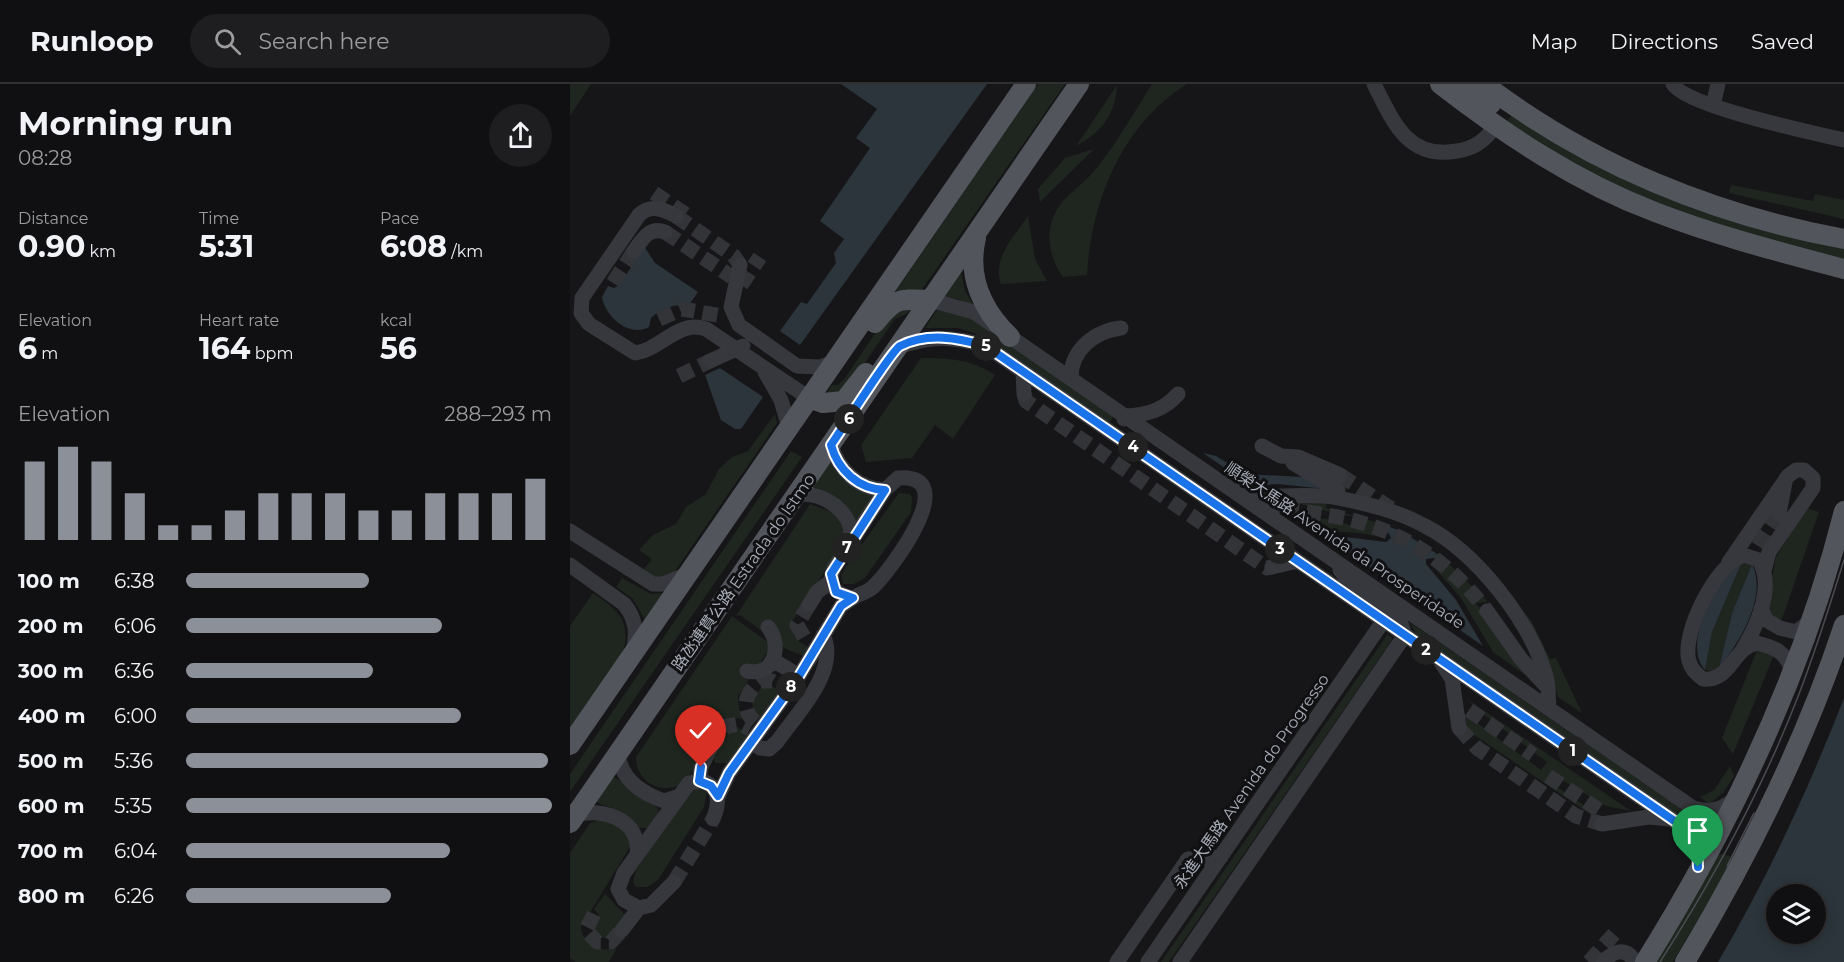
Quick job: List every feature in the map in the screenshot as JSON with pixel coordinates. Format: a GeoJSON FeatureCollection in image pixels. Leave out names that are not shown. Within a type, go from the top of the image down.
{"type":"FeatureCollection","features":[{"type":"Feature","properties":{"kind":"main road"},"geometry":{"type":"LineString","coordinates":[[570,745],[1026,84]]}},
{"type":"Feature","properties":{"kind":"main road","name":"路氹連貫公路 Estrada do Istmo"},"geometry":{"type":"LineString","coordinates":[[573,819],[1080,84]]}},
{"type":"Feature","properties":{"kind":"main road"},"geometry":{"type":"LineString","coordinates":[[1440,84],[1495,126],[1552,162],[1654,212],[1735,240],[1844,268]]}},
{"type":"Feature","properties":{"kind":"main road"},"geometry":{"type":"LineString","coordinates":[[1464,84],[1495,108],[1499,117],[1495,126]]}},
{"type":"Feature","properties":{"kind":"main road"},"geometry":{"type":"LineString","coordinates":[[1484,84],[1566,139],[1664,187],[1741,214],[1844,239]]}},
{"type":"Feature","properties":{"kind":"main road"},"geometry":{"type":"LineString","coordinates":[[977,232],[973,252],[976,283],[989,313],[1010,337]]}},
{"type":"Feature","properties":{"kind":"main road"},"geometry":{"type":"LineString","coordinates":[[834,362],[854,350],[889,304],[906,298],[930,300]]}},
{"type":"Feature","properties":{"kind":"main road"},"geometry":{"type":"LineString","coordinates":[[809,398],[823,403],[844,401],[873,364],[898,347]]}},
{"type":"Feature","properties":{"kind":"main road"},"geometry":{"type":"LineString","coordinates":[[1645,962],[1694,880],[1736,797],[1791,671],[1844,511]]}},
{"type":"Feature","properties":{"kind":"main road"},"geometry":{"type":"LineString","coordinates":[[1685,962],[1750,846],[1796,750],[1844,625]]}},
{"type":"Feature","properties":{"kind":"street"},"geometry":{"type":"LineString","coordinates":[[1374,84],[1395,123],[1407,139],[1432,153],[1466,150],[1481,142],[1495,126]]}},
{"type":"Feature","properties":{"kind":"street"},"geometry":{"type":"LineString","coordinates":[[1673,84],[1686,97],[1778,125],[1844,140]]}},
{"type":"Feature","properties":{"kind":"street"},"geometry":{"type":"LineString","coordinates":[[1713,105],[1718,84]]}},
{"type":"Feature","properties":{"kind":"street"},"geometry":{"type":"LineString","coordinates":[[676,216],[658,208],[646,210],[639,215],[582,298],[581,313],[589,324],[631,352],[640,353],[682,329],[693,326],[706,329],[809,398]]}},
{"type":"Feature","properties":{"kind":"street"},"geometry":{"type":"LineString","coordinates":[[634,251],[650,232],[665,232]]}},
{"type":"Feature","properties":{"kind":"street"},"geometry":{"type":"LineString","coordinates":[[737,282],[731,307],[735,322],[747,341],[748,357],[781,400],[789,427]]}},
{"type":"Feature","properties":{"kind":"street","name":"順榮大馬路 Avenida da Prosperidade"},"geometry":{"type":"LineString","coordinates":[[930,300],[974,312],[1693,808],[1704,811],[1716,810],[1728,805],[1736,797]]}},
{"type":"Feature","properties":{"kind":"street"},"geometry":{"type":"LineString","coordinates":[[735,322],[797,366],[820,367],[834,362]]}},
{"type":"Feature","properties":{"kind":"street"},"geometry":{"type":"LineString","coordinates":[[1065,375],[1091,337],[1101,332],[1121,328]]}},
{"type":"Feature","properties":{"kind":"street"},"geometry":{"type":"LineString","coordinates":[[898,347],[927,338],[957,338],[986,346],[1686,829],[1694,840],[1698,853],[1698,867],[1694,880]]}},
{"type":"Feature","properties":{"kind":"street"},"geometry":{"type":"LineString","coordinates":[[714,359],[733,354],[748,357]]}},
{"type":"Feature","properties":{"kind":"street"},"geometry":{"type":"LineString","coordinates":[[1023,371],[1024,394]]}},
{"type":"Feature","properties":{"kind":"street"},"geometry":{"type":"LineString","coordinates":[[1113,434],[1125,416],[1151,412],[1168,405],[1178,394]]}},
{"type":"Feature","properties":{"kind":"street"},"geometry":{"type":"LineString","coordinates":[[831,445],[837,462],[852,478],[869,489],[885,490]]}},
{"type":"Feature","properties":{"kind":"street"},"geometry":{"type":"LineString","coordinates":[[1262,446],[1281,456],[1298,457],[1339,483]]}},
{"type":"Feature","properties":{"kind":"street"},"geometry":{"type":"LineString","coordinates":[[1796,470],[1804,470],[1810,474],[1814,483],[1769,552],[1764,571],[1761,608],[1743,649],[1729,668],[1709,679],[1697,675],[1688,659],[1690,637],[1695,622],[1710,590],[1786,480],[1796,470]]}},
{"type":"Feature","properties":{"kind":"street"},"geometry":{"type":"LineString","coordinates":[[713,819],[718,796],[729,773],[753,743],[784,688],[799,676],[844,602],[853,598],[873,587],[923,513],[926,492],[914,480],[898,478],[885,490],[834,568],[831,581],[836,592],[853,598]]}},
{"type":"Feature","properties":{"kind":"street"},"geometry":{"type":"LineString","coordinates":[[1786,480],[1779,514],[1788,505],[1807,496]]}},
{"type":"Feature","properties":{"kind":"street"},"geometry":{"type":"LineString","coordinates":[[1222,483],[1284,507]]}},
{"type":"Feature","properties":{"kind":"street"},"geometry":{"type":"LineString","coordinates":[[1253,496],[1306,494],[1337,497],[1403,515],[1442,536],[1481,570],[1500,592],[1532,646],[1547,687],[1548,708]]}},
{"type":"Feature","properties":{"kind":"street"},"geometry":{"type":"LineString","coordinates":[[796,495],[818,498],[844,513],[850,522],[851,541]]}},
{"type":"Feature","properties":{"kind":"street"},"geometry":{"type":"LineString","coordinates":[[570,531],[653,584],[663,584],[688,574]]}},
{"type":"Feature","properties":{"kind":"street"},"geometry":{"type":"LineString","coordinates":[[1724,569],[1736,557],[1744,555],[1759,560],[1764,571]]}},
{"type":"Feature","properties":{"kind":"street"},"geometry":{"type":"LineString","coordinates":[[1329,556],[1354,587],[1399,618],[1405,635]]}},
{"type":"Feature","properties":{"kind":"street"},"geometry":{"type":"LineString","coordinates":[[1272,567],[1298,561]]}},
{"type":"Feature","properties":{"kind":"street"},"geometry":{"type":"LineString","coordinates":[[570,565],[624,603],[631,612],[635,632],[631,657]]}},
{"type":"Feature","properties":{"kind":"street"},"geometry":{"type":"LineString","coordinates":[[809,605],[817,592],[831,581]]}},
{"type":"Feature","properties":{"kind":"street"},"geometry":{"type":"LineString","coordinates":[[1761,608],[1766,620],[1791,632],[1796,632],[1808,623]]}},
{"type":"Feature","properties":{"kind":"street"},"geometry":{"type":"LineString","coordinates":[[1487,611],[1521,659],[1547,687]]}},
{"type":"Feature","properties":{"kind":"street","name":"永進大馬路 Avenida do Progresso"},"geometry":{"type":"LineString","coordinates":[[1148,962],[1384,620]]}},
{"type":"Feature","properties":{"kind":"street"},"geometry":{"type":"LineString","coordinates":[[747,671],[756,673],[764,671],[773,660],[776,639],[768,627]]}},
{"type":"Feature","properties":{"kind":"street"},"geometry":{"type":"LineString","coordinates":[[753,743],[760,748],[768,748],[777,742],[814,687],[828,659],[829,647],[824,633]]}},
{"type":"Feature","properties":{"kind":"street"},"geometry":{"type":"LineString","coordinates":[[1180,962],[1405,635]]}},
{"type":"Feature","properties":{"kind":"street"},"geometry":{"type":"LineString","coordinates":[[1743,649],[1757,643],[1772,648],[1787,658],[1791,671]]}},
{"type":"Feature","properties":{"kind":"street"},"geometry":{"type":"LineString","coordinates":[[1383,667],[1396,655],[1413,650],[1431,653],[1447,668],[1454,691],[1459,728]]}},
{"type":"Feature","properties":{"kind":"street"},"geometry":{"type":"LineString","coordinates":[[773,660],[799,676]]}},
{"type":"Feature","properties":{"kind":"street"},"geometry":{"type":"LineString","coordinates":[[1826,673],[1844,664]]}},
{"type":"Feature","properties":{"kind":"street"},"geometry":{"type":"LineString","coordinates":[[1454,691],[1469,710]]}},
{"type":"Feature","properties":{"kind":"street"},"geometry":{"type":"LineString","coordinates":[[699,781],[701,767],[710,749]]}},
{"type":"Feature","properties":{"kind":"street"},"geometry":{"type":"LineString","coordinates":[[618,754],[621,771],[634,784],[664,801],[676,797]]}},
{"type":"Feature","properties":{"kind":"street"},"geometry":{"type":"LineString","coordinates":[[639,908],[624,900],[618,889],[620,880],[676,797],[689,783],[699,781],[711,786],[718,796]]}},
{"type":"Feature","properties":{"kind":"street"},"geometry":{"type":"LineString","coordinates":[[573,819],[597,811],[619,819],[630,827],[636,839],[637,854]]}},
{"type":"Feature","properties":{"kind":"street"},"geometry":{"type":"LineString","coordinates":[[1602,818],[1629,820],[1660,816],[1672,819]]}},
{"type":"Feature","properties":{"kind":"street"},"geometry":{"type":"LineString","coordinates":[[1117,962],[1188,859],[1221,857]]}},
{"type":"Feature","properties":{"kind":"street"},"geometry":{"type":"LineString","coordinates":[[622,930],[639,908],[651,905],[674,882]]}},
{"type":"Feature","properties":{"kind":"street"},"geometry":{"type":"LineString","coordinates":[[1603,962],[1615,951],[1622,951],[1627,952],[1635,962]]}},
{"type":"Feature","properties":{"kind":"shaded area"},"geometry":{"type":"Polygon","coordinates":[[[570,84],[591,84],[570,116],[570,84]]]}},
{"type":"Feature","properties":{"kind":"shaded area"},"geometry":{"type":"Polygon","coordinates":[[[841,84],[987,84],[800,345],[780,331],[801,302],[807,304],[836,263],[834,253],[844,239],[820,221],[870,148],[856,138],[877,109],[841,84]]]}},
{"type":"Feature","properties":{"kind":"shaded area"},"geometry":{"type":"Polygon","coordinates":[[[1038,84],[1065,84],[916,298],[894,294],[1038,84]]]}},
{"type":"Feature","properties":{"kind":"shaded area"},"geometry":{"type":"Polygon","coordinates":[[[1152,84],[1187,84],[1164,101],[1145,120],[1114,167],[1095,220],[1087,275],[1063,277],[1053,259],[1051,249],[1052,219],[1063,201],[1096,169],[1152,84]]]}},
{"type":"Feature","properties":{"kind":"shaded area"},"geometry":{"type":"Polygon","coordinates":[[[1117,85],[1114,105],[1106,122],[1093,135],[1076,146],[1117,85]]]}},
{"type":"Feature","properties":{"kind":"shaded area"},"geometry":{"type":"Polygon","coordinates":[[[1513,113],[1562,145],[1844,247],[1844,262],[1772,246],[1607,185],[1504,125],[1513,113]]]}},
{"type":"Feature","properties":{"kind":"shaded area"},"geometry":{"type":"Polygon","coordinates":[[[1094,149],[1040,202],[1038,189],[1065,158],[1094,149]]]}},
{"type":"Feature","properties":{"kind":"shaded area"},"geometry":{"type":"Polygon","coordinates":[[[1731,185],[1813,201],[1815,194],[1844,200],[1844,219],[1729,193],[1731,185]]]}},
{"type":"Feature","properties":{"kind":"shaded area"},"geometry":{"type":"Polygon","coordinates":[[[1028,216],[1035,259],[1047,281],[1001,284],[999,265],[1002,256],[1028,216]]]}},
{"type":"Feature","properties":{"kind":"shaded area"},"geometry":{"type":"Polygon","coordinates":[[[644,246],[655,263],[698,292],[689,305],[664,309],[651,318],[649,327],[634,330],[613,318],[602,297],[608,286],[614,288],[620,285],[644,246]]]}},
{"type":"Feature","properties":{"kind":"shaded area"},"geometry":{"type":"Polygon","coordinates":[[[961,273],[965,291],[976,309],[958,299],[945,297],[961,273]]]}},
{"type":"Feature","properties":{"kind":"shaded area"},"geometry":{"type":"Polygon","coordinates":[[[913,305],[907,314],[895,319],[847,389],[823,398],[832,385],[838,385],[845,378],[890,311],[913,305]]]}},
{"type":"Feature","properties":{"kind":"shaded area"},"geometry":{"type":"Polygon","coordinates":[[[942,309],[973,318],[1113,416],[1111,421],[1105,421],[974,333],[958,328],[925,328],[937,310],[942,309]]]}},
{"type":"Feature","properties":{"kind":"shaded area"},"geometry":{"type":"Polygon","coordinates":[[[921,358],[960,360],[995,375],[953,439],[935,425],[912,458],[866,462],[861,445],[921,358]]]}},
{"type":"Feature","properties":{"kind":"shaded area"},"geometry":{"type":"Polygon","coordinates":[[[720,368],[763,397],[741,429],[735,429],[721,420],[705,375],[720,368]]]}},
{"type":"Feature","properties":{"kind":"shaded area"},"geometry":{"type":"Polygon","coordinates":[[[775,414],[777,423],[673,574],[666,579],[640,574],[652,559],[639,550],[653,535],[676,524],[686,507],[706,494],[719,469],[732,457],[748,451],[775,414]]]}},
{"type":"Feature","properties":{"kind":"shaded area"},"geometry":{"type":"Polygon","coordinates":[[[791,451],[802,457],[570,792],[570,774],[791,451]]]}},
{"type":"Feature","properties":{"kind":"shaded area"},"geometry":{"type":"Polygon","coordinates":[[[1203,453],[1216,456],[1245,474],[1303,477],[1326,489],[1278,484],[1251,486],[1203,453]]]}},
{"type":"Feature","properties":{"kind":"shaded area"},"geometry":{"type":"Polygon","coordinates":[[[830,454],[880,494],[856,529],[803,491],[830,454]]]}},
{"type":"Feature","properties":{"kind":"shaded area"},"geometry":{"type":"Polygon","coordinates":[[[899,493],[910,494],[912,497],[911,512],[865,578],[854,584],[843,584],[841,575],[847,565],[899,493]]]}},
{"type":"Feature","properties":{"kind":"shaded area"},"geometry":{"type":"Polygon","coordinates":[[[1288,499],[1327,501],[1326,508],[1380,523],[1386,536],[1384,538],[1359,533],[1316,530],[1286,510],[1355,527],[1354,517],[1312,508],[1288,499]]]}},
{"type":"Feature","properties":{"kind":"shaded area"},"geometry":{"type":"Polygon","coordinates":[[[810,504],[834,513],[848,535],[792,622],[792,629],[797,639],[821,655],[815,666],[801,655],[786,649],[740,615],[736,616],[810,504]]]}},
{"type":"Feature","properties":{"kind":"shaded area"},"geometry":{"type":"Polygon","coordinates":[[[1806,508],[1819,512],[1782,619],[1773,618],[1767,606],[1776,557],[1806,508]]]}},
{"type":"Feature","properties":{"kind":"shaded area"},"geometry":{"type":"Polygon","coordinates":[[[1384,525],[1401,531],[1442,557],[1426,559],[1426,564],[1456,600],[1483,646],[1322,534],[1386,542],[1391,538],[1384,525]]]}},
{"type":"Feature","properties":{"kind":"shaded area"},"geometry":{"type":"Polygon","coordinates":[[[1445,560],[1488,602],[1476,603],[1528,677],[1493,652],[1461,598],[1433,566],[1433,562],[1445,560]]]}},
{"type":"Feature","properties":{"kind":"shaded area"},"geometry":{"type":"Polygon","coordinates":[[[1741,564],[1752,564],[1732,613],[1719,668],[1712,671],[1705,670],[1712,632],[1741,564]]]}},
{"type":"Feature","properties":{"kind":"shaded area"},"geometry":{"type":"Polygon","coordinates":[[[1741,564],[1712,632],[1705,670],[1699,658],[1697,645],[1705,614],[1722,584],[1741,564]]]}},
{"type":"Feature","properties":{"kind":"shaded area"},"geometry":{"type":"Polygon","coordinates":[[[1752,564],[1756,577],[1754,605],[1735,646],[1719,668],[1732,613],[1752,564]]]}},
{"type":"Feature","properties":{"kind":"shaded area"},"geometry":{"type":"Polygon","coordinates":[[[622,578],[651,594],[664,593],[645,620],[633,599],[616,587],[622,578]]]}},
{"type":"Feature","properties":{"kind":"shaded area"},"geometry":{"type":"Polygon","coordinates":[[[593,593],[610,605],[621,618],[626,634],[625,644],[622,655],[570,733],[570,626],[593,593]]]}},
{"type":"Feature","properties":{"kind":"shaded area"},"geometry":{"type":"Polygon","coordinates":[[[1523,612],[1531,620],[1550,659],[1556,658],[1582,713],[1558,697],[1553,680],[1523,612]]]}},
{"type":"Feature","properties":{"kind":"shaded area"},"geometry":{"type":"Polygon","coordinates":[[[732,616],[772,645],[738,696],[739,709],[749,721],[733,718],[722,722],[710,735],[684,782],[676,787],[657,787],[642,776],[637,767],[636,757],[732,616]]]}},
{"type":"Feature","properties":{"kind":"shaded area"},"geometry":{"type":"Polygon","coordinates":[[[1409,622],[1702,823],[1705,830],[1700,831],[1418,636],[1409,622]]]}},
{"type":"Feature","properties":{"kind":"shaded area"},"geometry":{"type":"Polygon","coordinates":[[[1387,635],[1392,637],[1392,640],[1169,962],[1161,962],[1387,635]]]}},
{"type":"Feature","properties":{"kind":"shaded area"},"geometry":{"type":"Polygon","coordinates":[[[1757,650],[1774,655],[1733,754],[1722,738],[1757,650]]]}},
{"type":"Feature","properties":{"kind":"shaded area"},"geometry":{"type":"Polygon","coordinates":[[[771,686],[781,690],[761,719],[753,708],[752,699],[761,688],[771,686]]]}},
{"type":"Feature","properties":{"kind":"shaded area"},"geometry":{"type":"Polygon","coordinates":[[[1844,698],[1844,962],[1718,962],[1770,865],[1801,800],[1844,698]]]}},
{"type":"Feature","properties":{"kind":"shaded area"},"geometry":{"type":"Polygon","coordinates":[[[1467,699],[1631,811],[1606,806],[1560,779],[1556,786],[1600,816],[1612,819],[1597,819],[1470,732],[1464,726],[1461,711],[1541,770],[1547,762],[1479,711],[1467,699]]]}},
{"type":"Feature","properties":{"kind":"shaded area"},"geometry":{"type":"Polygon","coordinates":[[[737,727],[749,734],[727,763],[715,763],[715,753],[720,742],[737,727]]]}},
{"type":"Feature","properties":{"kind":"shaded area"},"geometry":{"type":"Polygon","coordinates":[[[1730,766],[1734,776],[1723,793],[1709,804],[1700,797],[1714,790],[1730,766]]]}},
{"type":"Feature","properties":{"kind":"shaded area"},"geometry":{"type":"Polygon","coordinates":[[[609,777],[616,778],[658,808],[658,816],[649,828],[639,828],[612,808],[598,803],[596,798],[609,777]]]}},
{"type":"Feature","properties":{"kind":"shaded area"},"geometry":{"type":"Polygon","coordinates":[[[700,787],[707,791],[704,807],[658,880],[647,887],[636,887],[633,882],[636,870],[689,792],[700,787]]]}},
{"type":"Feature","properties":{"kind":"shaded area"},"geometry":{"type":"Polygon","coordinates":[[[604,819],[628,832],[630,847],[581,927],[585,939],[593,946],[605,949],[617,948],[609,962],[576,962],[570,958],[570,853],[590,823],[604,819]]]}},
{"type":"Feature","properties":{"kind":"shaded area"},"geometry":{"type":"Polygon","coordinates":[[[1719,854],[1730,856],[1732,862],[1673,962],[1656,962],[1719,854]]]}},
{"type":"Feature","properties":{"kind":"shaded area"},"geometry":{"type":"Polygon","coordinates":[[[605,894],[626,916],[613,937],[608,939],[598,936],[594,927],[599,915],[594,909],[605,894]]]}},
{"type":"Feature","properties":{"kind":"tunnel"},"geometry":{"type":"LineString","coordinates":[[654,193],[691,218]]}},
{"type":"Feature","properties":{"kind":"tunnel"},"geometry":{"type":"LineString","coordinates":[[676,216],[734,256],[740,265]]}},
{"type":"Feature","properties":{"kind":"tunnel"},"geometry":{"type":"LineString","coordinates":[[665,232],[732,277]]}},
{"type":"Feature","properties":{"kind":"tunnel"},"geometry":{"type":"LineString","coordinates":[[613,283],[634,251]]}},
{"type":"Feature","properties":{"kind":"tunnel"},"geometry":{"type":"LineString","coordinates":[[741,285],[760,257]]}},
{"type":"Feature","properties":{"kind":"tunnel"},"geometry":{"type":"LineString","coordinates":[[659,319],[682,309],[723,316]]}},
{"type":"Feature","properties":{"kind":"tunnel"},"geometry":{"type":"LineString","coordinates":[[679,376],[710,361]]}},
{"type":"Feature","properties":{"kind":"tunnel"},"geometry":{"type":"LineString","coordinates":[[1024,394],[1026,401],[1267,568],[1272,567]]}},
{"type":"Feature","properties":{"kind":"tunnel"},"geometry":{"type":"LineString","coordinates":[[1340,475],[1393,510]]}},
{"type":"Feature","properties":{"kind":"tunnel"},"geometry":{"type":"LineString","coordinates":[[1284,507],[1343,518],[1386,531],[1405,540],[1441,563],[1473,593],[1487,611]]}},
{"type":"Feature","properties":{"kind":"tunnel"},"geometry":{"type":"LineString","coordinates":[[1758,546],[1779,514]]}},
{"type":"Feature","properties":{"kind":"tunnel"},"geometry":{"type":"LineString","coordinates":[[804,637],[797,625],[809,605]]}},
{"type":"Feature","properties":{"kind":"tunnel"},"geometry":{"type":"LineString","coordinates":[[755,722],[747,712],[746,706],[751,690],[761,681],[772,681],[779,685]]}},
{"type":"Feature","properties":{"kind":"tunnel"},"geometry":{"type":"LineString","coordinates":[[1469,710],[1533,755]]}},
{"type":"Feature","properties":{"kind":"tunnel"},"geometry":{"type":"LineString","coordinates":[[710,749],[727,726],[740,724],[750,729]]}},
{"type":"Feature","properties":{"kind":"tunnel"},"geometry":{"type":"LineString","coordinates":[[1459,728],[1477,748],[1576,816],[1602,824]]}},
{"type":"Feature","properties":{"kind":"tunnel"},"geometry":{"type":"LineString","coordinates":[[1548,776],[1602,812]]}},
{"type":"Feature","properties":{"kind":"tunnel"},"geometry":{"type":"LineString","coordinates":[[674,882],[713,819]]}},
{"type":"Feature","properties":{"kind":"tunnel"},"geometry":{"type":"LineString","coordinates":[[594,914],[586,930],[597,942],[611,942],[622,930]]}},
{"type":"Feature","properties":{"kind":"tunnel"},"geometry":{"type":"LineString","coordinates":[[1589,962],[1614,934]]}},
{"type":"Feature","properties":{"kind":"tram line"},"geometry":{"type":"LineString","coordinates":[[1660,962],[1718,865],[1770,764],[1805,677],[1844,560]]}},
{"type":"Feature","properties":{"kind":"tram line"},"geometry":{"type":"LineString","coordinates":[[1727,866],[1754,813]]}},
{"type":"Feature","properties":{"kind":"route"},"geometry":{"type":"LineString","coordinates":[[701,767],[699,781],[707,782],[718,796],[729,773],[753,743],[799,676],[841,606],[853,598],[836,592],[831,581],[831,574],[885,490],[869,489],[852,478],[837,462],[831,445],[898,347],[927,338],[957,338],[986,346],[1686,829],[1694,840],[1698,853],[1698,867]]}}]}
